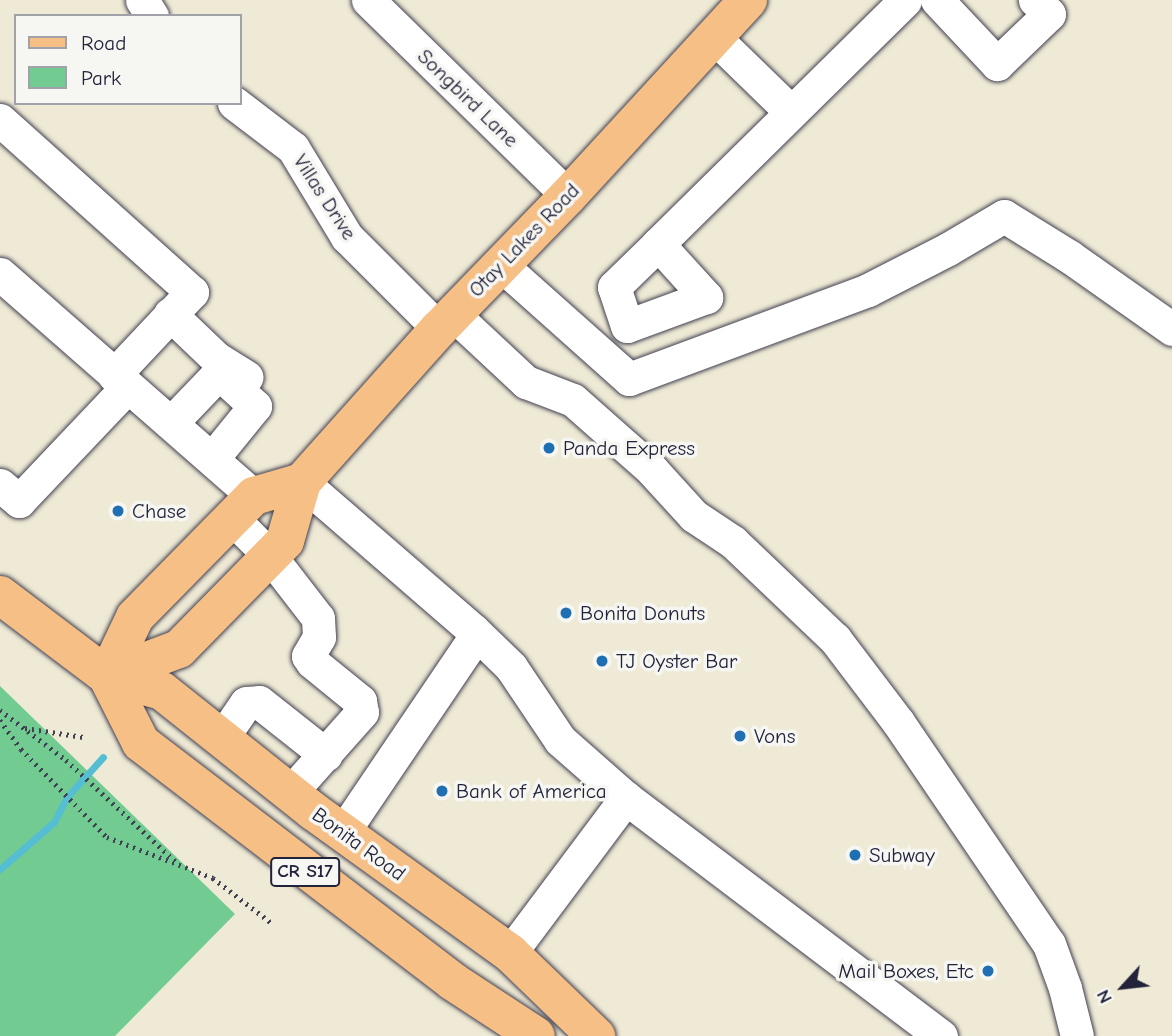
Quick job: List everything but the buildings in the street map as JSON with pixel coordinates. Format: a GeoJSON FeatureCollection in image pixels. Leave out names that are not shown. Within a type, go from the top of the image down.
{"type":"FeatureCollection","features":[{"type":"Feature","properties":{"kind":"main road","name":"Otay Lakes Road"},"geometry":{"type":"LineString","coordinates":[[107,676],[179,649],[285,541],[302,482],[446,321],[568,196],[748,0]]}},
{"type":"Feature","properties":{"kind":"main road"},"geometry":{"type":"LineString","coordinates":[[107,676],[135,617],[243,507],[302,482]]}},
{"type":"Feature","properties":{"kind":"main road","name":"Bonita Road"},"geometry":{"type":"LineString","coordinates":[[0,595],[107,676],[162,691],[290,793],[510,953],[596,1036]]}},
{"type":"Feature","properties":{"kind":"main road","name":"Bonita Road"},"geometry":{"type":"LineString","coordinates":[[107,676],[141,743],[452,981],[536,1036]]}},
{"type":"Feature","properties":{"kind":"main road"},"geometry":{"type":"LineString","coordinates":[[390,935],[414,933],[478,968],[510,953]]}},
{"type":"Feature","properties":{"kind":"street","name":"Songbird Lane"},"geometry":{"type":"LineString","coordinates":[[368,0],[568,196]]}},
{"type":"Feature","properties":{"kind":"street"},"geometry":{"type":"LineString","coordinates":[[658,244],[905,0]]}},
{"type":"Feature","properties":{"kind":"street"},"geometry":{"type":"LineString","coordinates":[[937,0],[997,64],[1049,14],[1035,0]]}},
{"type":"Feature","properties":{"kind":"street"},"geometry":{"type":"LineString","coordinates":[[714,37],[791,112]]}},
{"type":"Feature","properties":{"kind":"street","name":"Villas Drive"},"geometry":{"type":"LineString","coordinates":[[237,105],[293,148],[346,237],[446,321],[526,382],[573,400],[652,470],[694,516],[733,542],[835,639],[953,800],[1049,944],[1065,988],[1077,1036]]}},
{"type":"Feature","properties":{"kind":"street"},"geometry":{"type":"LineString","coordinates":[[0,120],[192,292],[170,314],[121,380],[19,500],[0,485]]}},
{"type":"Feature","properties":{"kind":"street"},"geometry":{"type":"LineString","coordinates":[[500,264],[629,379],[868,290],[948,250],[1003,216],[1070,257],[1172,329]]}},
{"type":"Feature","properties":{"kind":"street"},"geometry":{"type":"LineString","coordinates":[[0,274],[212,460],[243,507],[270,556],[318,618],[319,637],[308,656],[360,701],[362,712],[290,793]]}},
{"type":"Feature","properties":{"kind":"street"},"geometry":{"type":"LineString","coordinates":[[170,314],[216,358],[273,393]]}},
{"type":"Feature","properties":{"kind":"street"},"geometry":{"type":"LineString","coordinates":[[171,424],[219,373],[255,406],[212,460]]}},
{"type":"Feature","properties":{"kind":"street"},"geometry":{"type":"LineString","coordinates":[[302,482],[477,634],[511,667],[560,740],[626,798],[941,1036]]}},
{"type":"Feature","properties":{"kind":"street"},"geometry":{"type":"LineString","coordinates":[[343,832],[477,634]]}},
{"type":"Feature","properties":{"kind":"street"},"geometry":{"type":"LineString","coordinates":[[222,738],[246,703],[259,702],[326,755]]}},
{"type":"Feature","properties":{"kind":"street"},"geometry":{"type":"LineString","coordinates":[[510,953],[626,798]]}},
{"type":"Feature","properties":{"kind":"path"},"geometry":{"type":"LineString","coordinates":[[0,710],[111,799],[178,864]]}},
{"type":"Feature","properties":{"kind":"path"},"geometry":{"type":"LineString","coordinates":[[0,720],[21,749],[107,837],[213,878],[273,924]]}},
{"type":"Feature","properties":{"kind":"path"},"geometry":{"type":"LineString","coordinates":[[24,728],[83,737]]}},
{"type":"Feature","properties":{"kind":"green space"},"geometry":{"type":"Polygon","coordinates":[[[0,686],[235,914],[115,1036],[0,1036],[0,686]]]}},
{"type":"Feature","properties":{"kind":"waterway"},"geometry":{"type":"LineString","coordinates":[[0,869],[54,822],[66,798],[103,757]]}},
{"type":"Feature","properties":{"kind":"place","name":"Panda Express"},"geometry":{"type":"Point","coordinates":[549,448]}},
{"type":"Feature","properties":{"kind":"place","name":"Chase"},"geometry":{"type":"Point","coordinates":[118,511]}},
{"type":"Feature","properties":{"kind":"place","name":"Bonita Donuts"},"geometry":{"type":"Point","coordinates":[566,613]}},
{"type":"Feature","properties":{"kind":"place","name":"TJ Oyster Bar"},"geometry":{"type":"Point","coordinates":[602,661]}},
{"type":"Feature","properties":{"kind":"place","name":"Vons"},"geometry":{"type":"Point","coordinates":[740,736]}},
{"type":"Feature","properties":{"kind":"place","name":"Bank of America"},"geometry":{"type":"Point","coordinates":[442,791]}},
{"type":"Feature","properties":{"kind":"place","name":"Subway"},"geometry":{"type":"Point","coordinates":[855,855]}},
{"type":"Feature","properties":{"kind":"place","name":"Mail Boxes, Etc"},"geometry":{"type":"Point","coordinates":[988,971]}}]}
